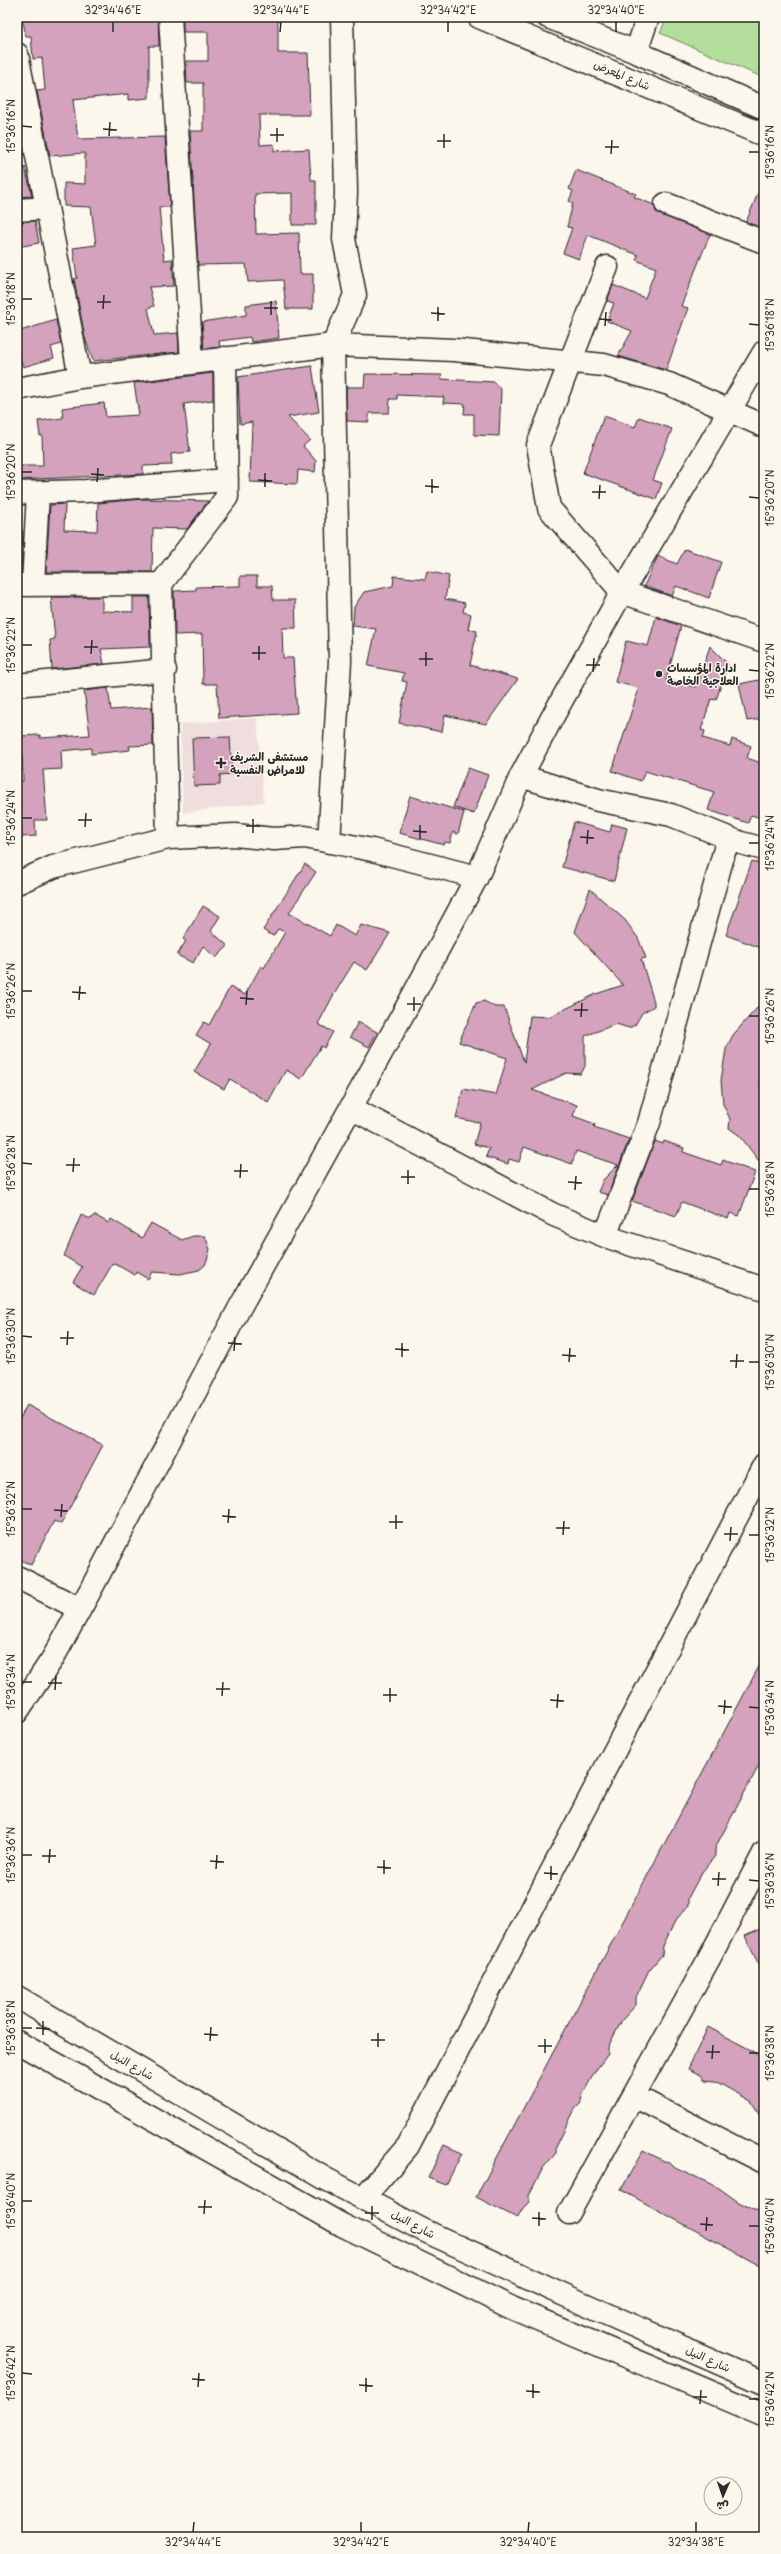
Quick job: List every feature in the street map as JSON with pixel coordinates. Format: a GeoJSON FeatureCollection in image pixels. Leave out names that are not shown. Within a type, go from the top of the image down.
{"type":"FeatureCollection","features":[{"type":"Feature","properties":{"kind":"street"},"geometry":{"type":"LineString","coordinates":[[170,17],[192,362]]}},
{"type":"Feature","properties":{"kind":"street"},"geometry":{"type":"LineString","coordinates":[[329,842],[340,661],[332,345],[355,295],[344,239],[346,192],[342,17]]}},
{"type":"Feature","properties":{"kind":"street","name":"شارع المعرض"},"geometry":{"type":"LineString","coordinates":[[480,17],[764,135]]}},
{"type":"Feature","properties":{"kind":"street"},"geometry":{"type":"LineString","coordinates":[[548,17],[636,52],[764,108]]}},
{"type":"Feature","properties":{"kind":"street"},"geometry":{"type":"LineString","coordinates":[[636,52],[648,17]]}},
{"type":"Feature","properties":{"kind":"street"},"geometry":{"type":"LineString","coordinates":[[17,54],[80,377]]}},
{"type":"Feature","properties":{"kind":"street"},"geometry":{"type":"LineString","coordinates":[[666,204],[764,242]]}},
{"type":"Feature","properties":{"kind":"street"},"geometry":{"type":"LineString","coordinates":[[17,210],[47,208]]}},
{"type":"Feature","properties":{"kind":"street"},"geometry":{"type":"LineString","coordinates":[[607,267],[538,445],[549,508],[622,592],[764,641]]}},
{"type":"Feature","properties":{"kind":"street"},"geometry":{"type":"LineString","coordinates":[[17,389],[80,377],[332,345],[454,350],[570,360],[604,365],[669,384],[728,412],[764,426]]}},
{"type":"Feature","properties":{"kind":"street"},"geometry":{"type":"LineString","coordinates":[[17,1712],[53,1658],[80,1610],[239,1309],[477,877],[521,776],[622,592],[764,352]]}},
{"type":"Feature","properties":{"kind":"street"},"geometry":{"type":"LineString","coordinates":[[168,838],[165,670],[161,584],[218,512],[227,497],[225,358]]}},
{"type":"Feature","properties":{"kind":"street"},"geometry":{"type":"LineString","coordinates":[[161,584],[25,585],[27,493],[86,492],[227,480]]}},
{"type":"Feature","properties":{"kind":"street"},"geometry":{"type":"LineString","coordinates":[[17,685],[165,670]]}},
{"type":"Feature","properties":{"kind":"street"},"geometry":{"type":"LineString","coordinates":[[521,776],[598,800],[671,815],[728,838],[764,849]]}},
{"type":"Feature","properties":{"kind":"street"},"geometry":{"type":"LineString","coordinates":[[17,883],[53,867],[168,838],[235,835],[274,839],[304,837],[477,877]]}},
{"type":"Feature","properties":{"kind":"street"},"geometry":{"type":"LineString","coordinates":[[605,1236],[648,1122],[728,838]]}},
{"type":"Feature","properties":{"kind":"street"},"geometry":{"type":"LineString","coordinates":[[351,1108],[554,1215],[605,1236],[764,1289]]}},
{"type":"Feature","properties":{"kind":"street"},"geometry":{"type":"LineString","coordinates":[[363,2198],[408,2146],[764,1465]]}},
{"type":"Feature","properties":{"kind":"street"},"geometry":{"type":"LineString","coordinates":[[17,1577],[80,1610]]}},
{"type":"Feature","properties":{"kind":"street"},"geometry":{"type":"LineString","coordinates":[[569,2213],[634,2096],[764,1853]]}},
{"type":"Feature","properties":{"kind":"street","name":"شارع النيل"},"geometry":{"type":"LineString","coordinates":[[17,1997],[324,2178],[423,2230],[526,2278],[764,2383]]}},
{"type":"Feature","properties":{"kind":"street"},"geometry":{"type":"LineString","coordinates":[[17,2042],[342,2225],[512,2308],[764,2415]]}},
{"type":"Feature","properties":{"kind":"street"},"geometry":{"type":"LineString","coordinates":[[634,2096],[764,2162]]}},
{"type":"Feature","properties":{"kind":"street"},"geometry":{"type":"LineString","coordinates":[[512,2308],[526,2278]]}},
{"type":"Feature","properties":{"kind":"street"},"geometry":{"type":"LineString","coordinates":[[725,2398],[738,2371]]}},
{"type":"Feature","properties":{"kind":"shaded area","name":"مستشفى الشريف للامراض النفسية"},"geometry":{"type":"Polygon","coordinates":[[[257,718],[264,802],[183,813],[180,724],[257,718]]]}},
{"type":"Feature","properties":{"kind":"green space"},"geometry":{"type":"Polygon","coordinates":[[[667,17],[764,17],[764,78],[660,33],[667,17]]]}},
{"type":"Feature","properties":{"kind":"building"},"geometry":{"type":"Polygon","coordinates":[[[22,17],[158,17],[159,46],[149,46],[149,98],[128,100],[128,94],[73,100],[78,139],[165,137],[170,207],[159,207],[164,260],[172,259],[174,286],[149,287],[154,306],[148,308],[154,335],[178,333],[179,352],[93,361],[85,338],[74,279],[77,278],[73,248],[96,245],[91,207],[64,206],[64,183],[85,184],[85,153],[50,156],[37,91],[45,90],[42,58],[33,59],[31,36],[26,36],[22,17]]]}},
{"type":"Feature","properties":{"kind":"building"},"geometry":{"type":"Polygon","coordinates":[[[183,17],[278,17],[278,53],[308,53],[310,115],[259,115],[260,145],[274,144],[274,151],[309,149],[311,180],[316,180],[316,225],[292,225],[292,193],[255,194],[256,234],[299,233],[300,274],[313,274],[313,309],[286,309],[283,280],[248,282],[246,264],[198,265],[190,131],[203,131],[203,83],[187,83],[186,61],[208,61],[208,32],[183,32],[183,17]]]}},
{"type":"Feature","properties":{"kind":"building"},"geometry":{"type":"Polygon","coordinates":[[[25,167],[32,196],[17,197],[17,168],[25,167]]]}},
{"type":"Feature","properties":{"kind":"building"},"geometry":{"type":"Polygon","coordinates":[[[576,170],[636,194],[634,197],[654,205],[656,212],[661,215],[710,234],[681,306],[688,308],[666,370],[618,356],[632,331],[607,321],[614,303],[607,301],[613,285],[645,298],[656,268],[636,260],[638,255],[588,235],[579,259],[563,253],[572,228],[567,227],[573,203],[569,201],[573,191],[569,189],[576,170]]]}},
{"type":"Feature","properties":{"kind":"building"},"geometry":{"type":"Polygon","coordinates":[[[764,179],[764,229],[746,222],[764,179]]]}},
{"type":"Feature","properties":{"kind":"building"},"geometry":{"type":"Polygon","coordinates":[[[35,221],[39,243],[17,247],[17,222],[35,221]]]}},
{"type":"Feature","properties":{"kind":"building"},"geometry":{"type":"Polygon","coordinates":[[[276,301],[279,338],[251,342],[250,337],[219,341],[220,347],[204,349],[202,322],[246,315],[246,305],[276,301]]]}},
{"type":"Feature","properties":{"kind":"building"},"geometry":{"type":"Polygon","coordinates":[[[56,320],[61,344],[51,347],[54,358],[23,367],[17,347],[17,332],[56,320]]]}},
{"type":"Feature","properties":{"kind":"building"},"geometry":{"type":"Polygon","coordinates":[[[312,366],[319,412],[288,417],[310,440],[303,446],[316,461],[315,472],[298,470],[297,484],[250,482],[252,422],[240,424],[238,377],[312,366]]]}},
{"type":"Feature","properties":{"kind":"building"},"geometry":{"type":"Polygon","coordinates":[[[213,373],[213,400],[184,404],[190,452],[171,454],[172,465],[143,466],[143,474],[17,480],[17,466],[43,466],[42,435],[40,436],[38,421],[63,418],[62,408],[104,403],[106,417],[139,415],[134,383],[213,373]]]}},
{"type":"Feature","properties":{"kind":"building"},"geometry":{"type":"Polygon","coordinates":[[[365,374],[442,375],[441,379],[494,382],[501,390],[499,436],[474,435],[474,414],[464,414],[465,404],[443,403],[444,397],[397,395],[397,399],[390,399],[389,413],[369,413],[369,422],[347,421],[346,387],[364,387],[365,374]]]}},
{"type":"Feature","properties":{"kind":"building"},"geometry":{"type":"Polygon","coordinates":[[[604,416],[635,427],[639,417],[672,429],[653,480],[662,483],[656,499],[583,473],[604,416]]]}},
{"type":"Feature","properties":{"kind":"building"},"geometry":{"type":"Polygon","coordinates":[[[143,499],[208,501],[187,529],[153,528],[152,572],[46,572],[50,505],[65,504],[64,530],[97,531],[98,503],[143,499]]]}},
{"type":"Feature","properties":{"kind":"building"},"geometry":{"type":"Polygon","coordinates":[[[17,531],[23,531],[21,572],[17,572],[17,531]]]}},
{"type":"Feature","properties":{"kind":"building"},"geometry":{"type":"Polygon","coordinates":[[[685,549],[721,562],[709,598],[676,586],[672,596],[644,586],[658,556],[677,564],[685,549]]]}},
{"type":"Feature","properties":{"kind":"building"},"geometry":{"type":"Polygon","coordinates":[[[427,571],[449,576],[445,599],[465,603],[463,612],[471,614],[468,629],[477,631],[470,665],[518,679],[486,724],[445,715],[442,732],[399,723],[407,682],[402,681],[404,673],[368,666],[376,629],[353,626],[354,607],[364,592],[393,586],[394,576],[425,579],[427,571]]]}},
{"type":"Feature","properties":{"kind":"building"},"geometry":{"type":"Polygon","coordinates":[[[240,576],[257,576],[257,586],[272,586],[273,600],[295,600],[296,628],[282,628],[283,658],[293,658],[297,713],[219,718],[217,684],[203,684],[202,634],[175,635],[174,591],[196,590],[196,587],[240,586],[240,576]]]}},
{"type":"Feature","properties":{"kind":"building"},"geometry":{"type":"Polygon","coordinates":[[[51,597],[102,597],[102,611],[133,612],[133,597],[149,597],[150,647],[101,649],[104,664],[52,669],[50,640],[55,639],[51,597]]]}},
{"type":"Feature","properties":{"kind":"building"},"geometry":{"type":"Polygon","coordinates":[[[656,617],[681,626],[666,680],[696,687],[710,646],[728,664],[716,700],[711,699],[701,730],[705,731],[703,738],[730,746],[732,739],[751,746],[747,758],[764,764],[764,819],[751,815],[748,823],[708,810],[714,792],[645,771],[641,781],[612,771],[639,688],[615,682],[626,641],[648,646],[656,617]]]}},
{"type":"Feature","properties":{"kind":"building"},"geometry":{"type":"Polygon","coordinates":[[[764,679],[764,709],[761,719],[747,721],[739,684],[764,679]]]}},
{"type":"Feature","properties":{"kind":"building"},"geometry":{"type":"Polygon","coordinates":[[[108,688],[111,710],[152,707],[153,745],[129,746],[130,750],[91,754],[91,748],[61,751],[62,769],[43,770],[47,820],[35,820],[36,836],[22,837],[18,781],[23,781],[22,752],[18,752],[18,736],[40,735],[40,738],[90,735],[84,691],[108,688]]]}},
{"type":"Feature","properties":{"kind":"building"},"geometry":{"type":"Polygon","coordinates":[[[230,737],[232,774],[220,775],[220,785],[194,786],[192,738],[230,737]]]}},
{"type":"Feature","properties":{"kind":"building"},"geometry":{"type":"Polygon","coordinates":[[[468,768],[488,775],[474,814],[453,807],[468,768]]]}},
{"type":"Feature","properties":{"kind":"building"},"geometry":{"type":"Polygon","coordinates":[[[410,796],[464,812],[458,834],[453,832],[450,843],[445,842],[444,845],[399,833],[410,796]]]}},
{"type":"Feature","properties":{"kind":"building"},"geometry":{"type":"Polygon","coordinates":[[[574,822],[610,832],[612,824],[627,828],[614,881],[562,867],[574,822]]]}},
{"type":"Feature","properties":{"kind":"building"},"geometry":{"type":"Polygon","coordinates":[[[752,861],[764,865],[764,949],[726,935],[752,861]]]}},
{"type":"Feature","properties":{"kind":"building"},"geometry":{"type":"Polygon","coordinates":[[[305,864],[316,872],[289,913],[330,936],[336,925],[355,936],[361,925],[390,933],[367,970],[354,962],[333,996],[318,1024],[333,1032],[324,1048],[321,1046],[301,1079],[286,1070],[268,1102],[230,1079],[224,1089],[194,1072],[211,1044],[196,1035],[204,1022],[209,1025],[230,987],[245,995],[261,966],[264,968],[285,932],[278,929],[273,936],[263,930],[305,864]]]}},
{"type":"Feature","properties":{"kind":"building"},"geometry":{"type":"Polygon","coordinates":[[[590,889],[625,920],[638,938],[646,958],[641,959],[654,1006],[642,1013],[635,1025],[629,1028],[616,1024],[585,1036],[585,1066],[581,1074],[566,1073],[532,1090],[577,1105],[573,1116],[595,1124],[594,1127],[629,1139],[608,1195],[598,1192],[603,1180],[618,1165],[576,1151],[572,1164],[524,1147],[519,1162],[509,1159],[508,1164],[486,1157],[489,1148],[474,1144],[480,1123],[456,1118],[463,1089],[496,1095],[507,1058],[459,1042],[476,1003],[484,1001],[495,1007],[504,1007],[524,1062],[530,1016],[549,1017],[596,994],[623,985],[575,932],[590,889]]]}},
{"type":"Feature","properties":{"kind":"building"},"geometry":{"type":"Polygon","coordinates":[[[203,906],[220,916],[211,931],[228,946],[216,958],[203,946],[193,963],[177,955],[186,941],[183,939],[203,906]]]}},
{"type":"Feature","properties":{"kind":"building"},"geometry":{"type":"Polygon","coordinates":[[[764,1000],[764,1059],[761,1069],[760,1087],[764,1103],[764,1157],[761,1155],[759,1161],[740,1136],[729,1128],[730,1119],[723,1104],[721,1080],[726,1049],[733,1035],[764,1000]]]}},
{"type":"Feature","properties":{"kind":"building"},"geometry":{"type":"Polygon","coordinates":[[[358,1022],[377,1032],[369,1047],[350,1037],[358,1022]]]}},
{"type":"Feature","properties":{"kind":"building"},"geometry":{"type":"Polygon","coordinates":[[[655,1141],[663,1144],[664,1141],[684,1148],[683,1152],[721,1165],[723,1160],[755,1172],[739,1216],[730,1213],[728,1219],[682,1202],[676,1216],[632,1201],[655,1141]]]}},
{"type":"Feature","properties":{"kind":"building"},"geometry":{"type":"Polygon","coordinates":[[[81,1215],[91,1219],[94,1215],[109,1223],[111,1219],[142,1238],[151,1223],[182,1240],[193,1236],[205,1236],[210,1249],[208,1257],[205,1265],[199,1270],[180,1274],[152,1272],[148,1279],[136,1272],[135,1275],[113,1263],[94,1295],[73,1282],[82,1267],[64,1256],[81,1215]]]}},
{"type":"Feature","properties":{"kind":"building"},"geometry":{"type":"Polygon","coordinates":[[[27,1405],[103,1445],[61,1524],[54,1521],[31,1565],[17,1558],[17,1424],[27,1405]]]}},
{"type":"Feature","properties":{"kind":"building"},"geometry":{"type":"Polygon","coordinates":[[[764,1657],[764,1756],[715,1848],[715,1856],[702,1872],[688,1898],[688,1906],[675,1921],[663,1946],[662,1955],[649,1970],[636,1997],[636,2005],[622,2020],[608,2047],[608,2054],[596,2070],[582,2095],[581,2103],[575,2109],[556,2147],[556,2153],[543,2168],[529,2195],[529,2202],[517,2218],[476,2197],[764,1657]]]}},
{"type":"Feature","properties":{"kind":"building"},"geometry":{"type":"Polygon","coordinates":[[[764,1927],[764,1976],[745,1936],[764,1927]]]}},
{"type":"Feature","properties":{"kind":"building"},"geometry":{"type":"Polygon","coordinates":[[[708,2027],[764,2057],[764,2121],[751,2101],[715,2081],[705,2080],[701,2075],[688,2069],[708,2027]]]}},
{"type":"Feature","properties":{"kind":"building"},"geometry":{"type":"Polygon","coordinates":[[[444,2145],[462,2153],[446,2185],[428,2178],[444,2145]]]}},
{"type":"Feature","properties":{"kind":"building"},"geometry":{"type":"Polygon","coordinates":[[[643,2150],[664,2161],[670,2162],[675,2167],[719,2188],[737,2201],[764,2215],[764,2268],[621,2190],[643,2150]]]}},
{"type":"Feature","properties":{"kind":"place","name":"ادارة المؤسسات العلاجية الخاصة"},"geometry":{"type":"Point","coordinates":[659,674]}},
{"type":"Feature","properties":{"kind":"place","name":"مستشفى الشريف للامراض النفسية"},"geometry":{"type":"Point","coordinates":[221,763]}}]}
